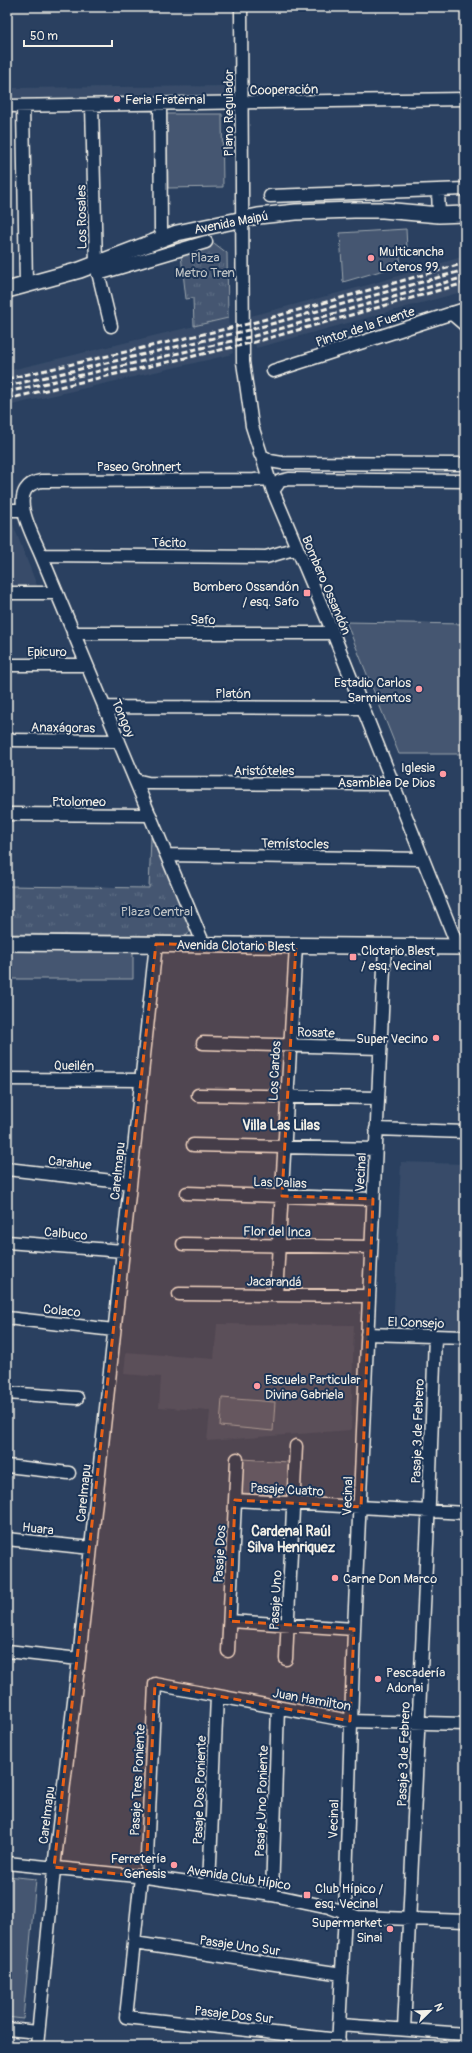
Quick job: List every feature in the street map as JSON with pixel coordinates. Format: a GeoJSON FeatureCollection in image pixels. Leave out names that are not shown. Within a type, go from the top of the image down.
{"type":"FeatureCollection","features":[{"type":"Feature","properties":{"kind":"main road","name":"Avenida Maipú"},"geometry":{"type":"LineString","coordinates":[[7,290],[97,269],[177,233],[275,213],[383,210],[439,214],[465,214]]}},
{"type":"Feature","properties":{"kind":"main road","name":"Avenida Clotario Blest"},"geometry":{"type":"LineString","coordinates":[[7,943],[461,947]]}},
{"type":"Feature","properties":{"kind":"street","name":"Plano Regulador"},"geometry":{"type":"LineString","coordinates":[[241,7],[243,219]]}},
{"type":"Feature","properties":{"kind":"street","name":"Cooperación"},"geometry":{"type":"LineString","coordinates":[[7,106],[242,104],[465,99]]}},
{"type":"Feature","properties":{"kind":"street","name":"Los Rosales"},"geometry":{"type":"LineString","coordinates":[[92,105],[97,269],[111,326]]}},
{"type":"Feature","properties":{"kind":"street"},"geometry":{"type":"LineString","coordinates":[[160,105],[160,230]]}},
{"type":"Feature","properties":{"kind":"street"},"geometry":{"type":"LineString","coordinates":[[23,106],[26,285]]}},
{"type":"Feature","properties":{"kind":"street","name":"Avenida Maipú"},"geometry":{"type":"LineString","coordinates":[[270,196],[465,189]]}},
{"type":"Feature","properties":{"kind":"street"},"geometry":{"type":"LineString","coordinates":[[438,190],[439,214]]}},
{"type":"Feature","properties":{"kind":"street","name":"Bombero Ossandón"},"geometry":{"type":"LineString","coordinates":[[243,219],[244,374],[249,411],[260,454],[273,491],[423,859],[461,947]]}},
{"type":"Feature","properties":{"kind":"street","name":"Avenida Maipú"},"geometry":{"type":"LineString","coordinates":[[97,269],[206,242]]}},
{"type":"Feature","properties":{"kind":"street","name":"Pintor de la Fuente"},"geometry":{"type":"LineString","coordinates":[[273,371],[465,309]]}},
{"type":"Feature","properties":{"kind":"street"},"geometry":{"type":"LineString","coordinates":[[451,314],[465,325]]}},
{"type":"Feature","properties":{"kind":"street"},"geometry":{"type":"LineString","coordinates":[[260,454],[264,458],[274,462],[465,464]]}},
{"type":"Feature","properties":{"kind":"street"},"geometry":{"type":"LineString","coordinates":[[414,464],[414,480]]}},
{"type":"Feature","properties":{"kind":"street","name":"Paseo Grohnert"},"geometry":{"type":"LineString","coordinates":[[22,505],[24,490],[28,486],[41,481],[246,480],[268,478]]}},
{"type":"Feature","properties":{"kind":"street"},"geometry":{"type":"LineString","coordinates":[[273,491],[283,479],[465,480]]}},
{"type":"Feature","properties":{"kind":"street"},"geometry":{"type":"LineString","coordinates":[[7,510],[22,505]]}},
{"type":"Feature","properties":{"kind":"street","name":"Tongoy"},"geometry":{"type":"LineString","coordinates":[[22,505],[40,555],[204,945]]}},
{"type":"Feature","properties":{"kind":"street","name":"Tácito"},"geometry":{"type":"LineString","coordinates":[[40,555],[266,557],[297,548]]}},
{"type":"Feature","properties":{"kind":"street"},"geometry":{"type":"LineString","coordinates":[[7,593],[56,593]]}},
{"type":"Feature","properties":{"kind":"street","name":"Safo"},"geometry":{"type":"LineString","coordinates":[[73,633],[332,633]]}},
{"type":"Feature","properties":{"kind":"street","name":"Epicuro"},"geometry":{"type":"LineString","coordinates":[[7,665],[87,665]]}},
{"type":"Feature","properties":{"kind":"street","name":"Platón"},"geometry":{"type":"LineString","coordinates":[[104,707],[362,708]]}},
{"type":"Feature","properties":{"kind":"street","name":"Anaxágoras"},"geometry":{"type":"LineString","coordinates":[[7,740],[119,742]]}},
{"type":"Feature","properties":{"kind":"street","name":"Aristóteles"},"geometry":{"type":"LineString","coordinates":[[135,780],[148,783],[393,784]]}},
{"type":"Feature","properties":{"kind":"street","name":"Ptolomeo"},"geometry":{"type":"LineString","coordinates":[[7,814],[150,816]]}},
{"type":"Feature","properties":{"kind":"street","name":"Temístocles"},"geometry":{"type":"LineString","coordinates":[[167,855],[423,859]]}},
{"type":"Feature","properties":{"kind":"street","name":"Carelmapu"},"geometry":{"type":"LineString","coordinates":[[36,2046],[54,1867],[79,1659],[156,944]]}},
{"type":"Feature","properties":{"kind":"street","name":"Los Cardos"},"geometry":{"type":"LineString","coordinates":[[276,1295],[296,945]]}},
{"type":"Feature","properties":{"kind":"street","name":"Vecinal"},"geometry":{"type":"LineString","coordinates":[[339,2043],[345,1914],[350,1721],[361,1507],[368,1296],[385,946]]}},
{"type":"Feature","properties":{"kind":"street","name":"Rosate"},"geometry":{"type":"LineString","coordinates":[[203,1042],[380,1048]]}},
{"type":"Feature","properties":{"kind":"street","name":"Queilén"},"geometry":{"type":"LineString","coordinates":[[7,1079],[141,1080]]}},
{"type":"Feature","properties":{"kind":"street"},"geometry":{"type":"LineString","coordinates":[[198,1095],[378,1098]]}},
{"type":"Feature","properties":{"kind":"street"},"geometry":{"type":"LineString","coordinates":[[376,1129],[465,1132]]}},
{"type":"Feature","properties":{"kind":"street"},"geometry":{"type":"LineString","coordinates":[[194,1145],[375,1149]]}},
{"type":"Feature","properties":{"kind":"street","name":"Carahue"},"geometry":{"type":"LineString","coordinates":[[7,1169],[130,1183]]}},
{"type":"Feature","properties":{"kind":"street","name":"Las Dalias"},"geometry":{"type":"LineString","coordinates":[[187,1193],[373,1199]]}},
{"type":"Feature","properties":{"kind":"street","name":"Calbuco"},"geometry":{"type":"LineString","coordinates":[[7,1242],[123,1251]]}},
{"type":"Feature","properties":{"kind":"street","name":"Flor del Inca"},"geometry":{"type":"LineString","coordinates":[[183,1244],[371,1247]]}},
{"type":"Feature","properties":{"kind":"street","name":"Jacarandá"},"geometry":{"type":"LineString","coordinates":[[179,1294],[368,1296]]}},
{"type":"Feature","properties":{"kind":"street","name":"Colaco"},"geometry":{"type":"LineString","coordinates":[[7,1318],[114,1330]]}},
{"type":"Feature","properties":{"kind":"street","name":"El Consejo"},"geometry":{"type":"LineString","coordinates":[[367,1334],[465,1337]]}},
{"type":"Feature","properties":{"kind":"street","name":"Pasaje 3 de Febrero"},"geometry":{"type":"LineString","coordinates":[[404,2029],[435,1336]]}},
{"type":"Feature","properties":{"kind":"street"},"geometry":{"type":"LineString","coordinates":[[7,1393],[77,1398]]}},
{"type":"Feature","properties":{"kind":"street","name":"Pasaje Uno"},"geometry":{"type":"LineString","coordinates":[[286,1659],[296,1446]]}},
{"type":"Feature","properties":{"kind":"street","name":"Pasaje Dos"},"geometry":{"type":"LineString","coordinates":[[228,1651],[237,1459]]}},
{"type":"Feature","properties":{"kind":"street"},"geometry":{"type":"LineString","coordinates":[[7,1466],[69,1473]]}},
{"type":"Feature","properties":{"kind":"street","name":"Pasaje Cuatro"},"geometry":{"type":"LineString","coordinates":[[235,1500],[465,1513]]}},
{"type":"Feature","properties":{"kind":"street","name":"Huara"},"geometry":{"type":"LineString","coordinates":[[7,1539],[91,1548]]}},
{"type":"Feature","properties":{"kind":"street"},"geometry":{"type":"LineString","coordinates":[[230,1621],[354,1629]]}},
{"type":"Feature","properties":{"kind":"street"},"geometry":{"type":"LineString","coordinates":[[7,1651],[79,1659]]}},
{"type":"Feature","properties":{"kind":"street","name":"Juan Hamilton"},"geometry":{"type":"LineString","coordinates":[[155,1684],[350,1721],[465,1724]]}},
{"type":"Feature","properties":{"kind":"street","name":"Pasaje Tres Poniente"},"geometry":{"type":"LineString","coordinates":[[126,2017],[143,1877],[155,1684]]}},
{"type":"Feature","properties":{"kind":"street","name":"Pasaje Dos Poniente"},"geometry":{"type":"LineString","coordinates":[[209,1886],[217,1696]]}},
{"type":"Feature","properties":{"kind":"street","name":"Pasaje Uno Poniente"},"geometry":{"type":"LineString","coordinates":[[272,1895],[278,1707]]}},
{"type":"Feature","properties":{"kind":"street","name":"Avenida Club Hípico"},"geometry":{"type":"LineString","coordinates":[[7,1863],[143,1877],[272,1895],[329,1907],[345,1914],[357,1917],[465,1921]]}},
{"type":"Feature","properties":{"kind":"street","name":"Pasaje Uno Sur"},"geometry":{"type":"LineString","coordinates":[[134,1943],[342,1974]]}},
{"type":"Feature","properties":{"kind":"street","name":"Pasaje Dos Sur"},"geometry":{"type":"LineString","coordinates":[[126,2017],[339,2043]]}},
{"type":"Feature","properties":{"kind":"street"},"geometry":{"type":"LineString","coordinates":[[340,2025],[465,2034]]}},
{"type":"Feature","properties":{"kind":"street"},"geometry":{"type":"LineString","coordinates":[[7,2029],[38,2032]]}},
{"type":"Feature","properties":{"kind":"highlighted area"},"geometry":{"type":"Polygon","coordinates":[[[156,944],[296,945],[282,1196],[373,1199],[361,1507],[235,1500],[230,1621],[354,1629],[350,1721],[155,1684],[146,1877],[54,1867],[156,944]]]}},
{"type":"Feature","properties":{"kind":"shaded area","name":"Feria Fraternal"},"geometry":{"type":"Polygon","coordinates":[[[228,86],[228,109],[7,113],[7,88],[228,86]]]}},
{"type":"Feature","properties":{"kind":"shaded area"},"geometry":{"type":"Polygon","coordinates":[[[465,256],[465,291],[256,348],[251,316],[368,285],[465,256]]]}},
{"type":"Feature","properties":{"kind":"shaded area"},"geometry":{"type":"Polygon","coordinates":[[[228,318],[233,353],[229,355],[7,406],[7,371],[228,318]]]}},
{"type":"Feature","properties":{"kind":"shaded area"},"geometry":{"type":"Polygon","coordinates":[[[7,522],[12,522],[38,588],[7,589],[7,522]]]}},
{"type":"Feature","properties":{"kind":"shaded area"},"geometry":{"type":"Polygon","coordinates":[[[401,1162],[465,1164],[465,1331],[393,1329],[401,1162]]]}},
{"type":"Feature","properties":{"kind":"shaded area","name":"Escuela Particular Divina Gabriela"},"geometry":{"type":"Polygon","coordinates":[[[217,1324],[354,1325],[351,1430],[207,1441],[210,1411],[159,1407],[161,1377],[124,1374],[126,1352],[214,1359],[217,1324]]]}},
{"type":"Feature","properties":{"kind":"shaded area"},"geometry":{"type":"Polygon","coordinates":[[[7,2017],[23,2019],[21,2039],[7,2038],[7,2017]]]}},
{"type":"Feature","properties":{"kind":"green space"},"geometry":{"type":"Polygon","coordinates":[[[167,114],[222,114],[223,187],[168,188],[167,114]]]}},
{"type":"Feature","properties":{"kind":"green space","name":"Multicancha Loteros 99"},"geometry":{"type":"Polygon","coordinates":[[[406,229],[407,248],[399,251],[401,265],[343,282],[340,233],[406,229]]]}},
{"type":"Feature","properties":{"kind":"green space","name":"Plaza Metro Tren"},"geometry":{"type":"Polygon","coordinates":[[[210,240],[227,253],[228,318],[194,326],[193,298],[186,299],[180,246],[210,240]]]}},
{"type":"Feature","properties":{"kind":"green space","name":"Estadio Carlos Sarmientos"},"geometry":{"type":"Polygon","coordinates":[[[346,622],[465,624],[465,754],[399,754],[346,622]]]}},
{"type":"Feature","properties":{"kind":"green space","name":"Plaza Central"},"geometry":{"type":"Polygon","coordinates":[[[151,837],[192,929],[186,936],[7,934],[7,886],[149,888],[151,837]]]}},
{"type":"Feature","properties":{"kind":"green space"},"geometry":{"type":"Polygon","coordinates":[[[133,950],[133,979],[7,979],[7,951],[133,950]]]}},
{"type":"Feature","properties":{"kind":"green space"},"geometry":{"type":"Polygon","coordinates":[[[222,1398],[275,1402],[273,1431],[220,1426],[222,1398]]]}},
{"type":"Feature","properties":{"kind":"green space"},"geometry":{"type":"Polygon","coordinates":[[[243,1459],[289,1462],[287,1496],[241,1493],[243,1459]]]}},
{"type":"Feature","properties":{"kind":"green space"},"geometry":{"type":"Polygon","coordinates":[[[7,1876],[36,1879],[23,2019],[7,2017],[7,1876]]]}},
{"type":"Feature","properties":{"kind":"railway"},"geometry":{"type":"LineString","coordinates":[[7,379],[252,323],[465,263]]}},
{"type":"Feature","properties":{"kind":"railway"},"geometry":{"type":"LineString","coordinates":[[7,386],[253,329],[465,270]]}},
{"type":"Feature","properties":{"kind":"railway"},"geometry":{"type":"LineString","coordinates":[[7,392],[254,336],[465,277]]}},
{"type":"Feature","properties":{"kind":"railway"},"geometry":{"type":"LineString","coordinates":[[7,399],[255,342],[465,283]]}},
{"type":"Feature","properties":{"kind":"place","name":"Feria Fraternal"},"geometry":{"type":"Point","coordinates":[117,99]}},
{"type":"Feature","properties":{"kind":"place","name":"Multicancha Loteros 99"},"geometry":{"type":"Point","coordinates":[371,258]}},
{"type":"Feature","properties":{"kind":"place","name":"Bombero Ossandón / esq. Safo"},"geometry":{"type":"Point","coordinates":[307,593]}},
{"type":"Feature","properties":{"kind":"place","name":"Estadio Carlos Sarmientos"},"geometry":{"type":"Point","coordinates":[419,689]}},
{"type":"Feature","properties":{"kind":"place","name":"Iglesia Asamblea De Dios"},"geometry":{"type":"Point","coordinates":[443,774]}},
{"type":"Feature","properties":{"kind":"place","name":"Clotario Blest / esq. Vecinal"},"geometry":{"type":"Point","coordinates":[353,957]}},
{"type":"Feature","properties":{"kind":"place","name":"Super Vecino"},"geometry":{"type":"Point","coordinates":[436,1038]}},
{"type":"Feature","properties":{"kind":"place","name":"Escuela Particular Divina Gabriela"},"geometry":{"type":"Point","coordinates":[257,1386]}},
{"type":"Feature","properties":{"kind":"place","name":"Carne Don Marco"},"geometry":{"type":"Point","coordinates":[335,1578]}},
{"type":"Feature","properties":{"kind":"place","name":"Pescadería Adonai"},"geometry":{"type":"Point","coordinates":[378,1679]}},
{"type":"Feature","properties":{"kind":"place","name":"Ferretería Genesis"},"geometry":{"type":"Point","coordinates":[174,1865]}},
{"type":"Feature","properties":{"kind":"place","name":"Club Hípico / esq. Vecinal"},"geometry":{"type":"Point","coordinates":[307,1895]}},
{"type":"Feature","properties":{"kind":"place","name":"Supermarket Sinai"},"geometry":{"type":"Point","coordinates":[390,1929]}},
{"type":"Feature","properties":{"kind":"district","name":"Villa Las Lilas"},"geometry":{"type":"Point","coordinates":[281,1125]}},
{"type":"Feature","properties":{"kind":"district","name":"Cardenal Raúl Silva Henriquez"},"geometry":{"type":"Point","coordinates":[291,1540]}}]}
